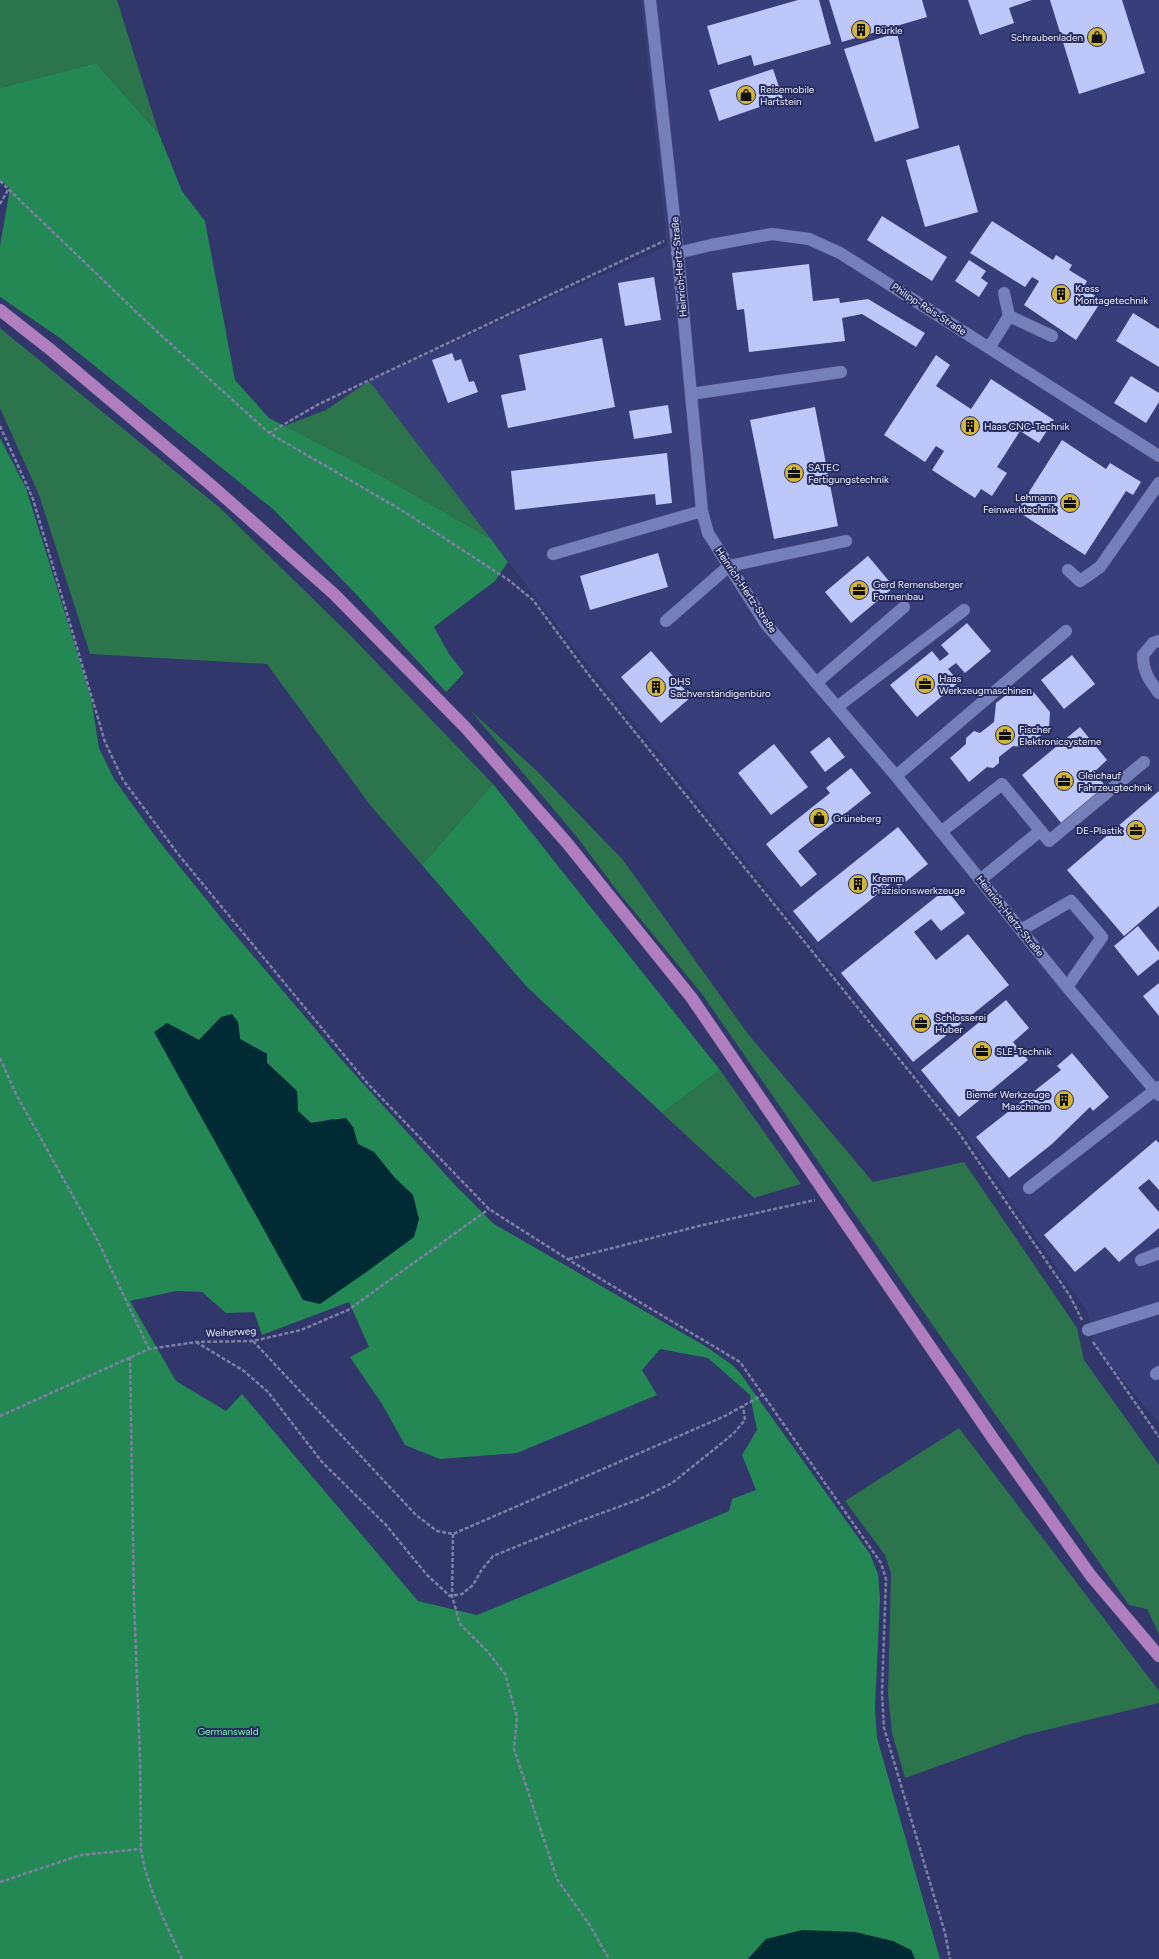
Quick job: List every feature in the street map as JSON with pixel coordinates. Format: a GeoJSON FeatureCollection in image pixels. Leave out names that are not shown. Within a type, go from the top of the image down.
{"type":"FeatureCollection","features":[{"type":"Feature","properties":{"kind":"main road"},"geometry":{"type":"LineString","coordinates":[[0,310],[51,350],[211,484],[328,588],[465,727],[567,843],[691,997],[989,1434],[1091,1576],[1159,1656]]}},
{"type":"Feature","properties":{"kind":"street","name":"Heinrich-Hertz-Straße"},"geometry":{"type":"LineString","coordinates":[[650,0],[676,235],[702,511],[708,533],[766,624],[896,776],[1067,987],[1158,1091]]}},
{"type":"Feature","properties":{"kind":"street","name":"Philipp-Reis-Straße"},"geometry":{"type":"LineString","coordinates":[[677,254],[711,245],[772,234],[809,240],[840,253],[1159,456]]}},
{"type":"Feature","properties":{"kind":"street"},"geometry":{"type":"LineString","coordinates":[[989,348],[1009,316],[1004,293]]}},
{"type":"Feature","properties":{"kind":"street"},"geometry":{"type":"LineString","coordinates":[[1009,316],[1052,336]]}},
{"type":"Feature","properties":{"kind":"street"},"geometry":{"type":"LineString","coordinates":[[691,394],[842,372]]}},
{"type":"Feature","properties":{"kind":"street"},"geometry":{"type":"LineString","coordinates":[[1068,570],[1080,581],[1100,567],[1159,483]]}},
{"type":"Feature","properties":{"kind":"street"},"geometry":{"type":"LineString","coordinates":[[553,554],[702,511]]}},
{"type":"Feature","properties":{"kind":"street"},"geometry":{"type":"LineString","coordinates":[[666,621],[729,566],[846,541]]}},
{"type":"Feature","properties":{"kind":"street"},"geometry":{"type":"LineString","coordinates":[[816,683],[904,607]]}},
{"type":"Feature","properties":{"kind":"street"},"geometry":{"type":"LineString","coordinates":[[837,707],[964,610]]}},
{"type":"Feature","properties":{"kind":"street"},"geometry":{"type":"LineString","coordinates":[[896,776],[1066,631]]}},
{"type":"Feature","properties":{"kind":"street"},"geometry":{"type":"LineString","coordinates":[[1159,641],[1153,643],[1143,655],[1143,664],[1146,677],[1159,693]]}},
{"type":"Feature","properties":{"kind":"street"},"geometry":{"type":"LineString","coordinates":[[941,832],[1002,784],[1049,841],[1144,762]]}},
{"type":"Feature","properties":{"kind":"street"},"geometry":{"type":"LineString","coordinates":[[980,880],[1040,831]]}},
{"type":"Feature","properties":{"kind":"street"},"geometry":{"type":"LineString","coordinates":[[1020,930],[1071,901],[1102,937],[1067,987]]}},
{"type":"Feature","properties":{"kind":"street"},"geometry":{"type":"LineString","coordinates":[[1030,1188],[1158,1091]]}},
{"type":"Feature","properties":{"kind":"street"},"geometry":{"type":"LineString","coordinates":[[1141,1260],[1159,1253]]}},
{"type":"Feature","properties":{"kind":"street"},"geometry":{"type":"LineString","coordinates":[[1088,1330],[1159,1308]]}},
{"type":"Feature","properties":{"kind":"path"},"geometry":{"type":"LineString","coordinates":[[0,181],[152,327],[269,433],[403,511],[510,581],[533,600],[588,674],[959,1133],[1070,1296],[1095,1346],[1159,1437]]}},
{"type":"Feature","properties":{"kind":"path"},"geometry":{"type":"LineString","coordinates":[[0,204],[9,188]]}},
{"type":"Feature","properties":{"kind":"path"},"geometry":{"type":"LineString","coordinates":[[269,433],[326,401],[676,235]]}},
{"type":"Feature","properties":{"kind":"path"},"geometry":{"type":"LineString","coordinates":[[0,426],[33,499],[105,742],[123,780],[178,854],[368,1084],[488,1209],[569,1260],[740,1362],[764,1394],[881,1563],[886,1579],[882,1693],[884,1728],[942,1926],[950,1959]]}},
{"type":"Feature","properties":{"kind":"path"},"geometry":{"type":"LineString","coordinates":[[0,1058],[16,1094],[98,1241],[149,1349]]}},
{"type":"Feature","properties":{"kind":"path"},"geometry":{"type":"LineString","coordinates":[[569,1260],[703,1225],[828,1198]]}},
{"type":"Feature","properties":{"kind":"path","name":"Weiherweg"},"geometry":{"type":"LineString","coordinates":[[0,1416],[149,1349],[196,1342],[253,1341],[301,1330],[348,1310],[488,1209]]}},
{"type":"Feature","properties":{"kind":"path"},"geometry":{"type":"LineString","coordinates":[[253,1341],[294,1383],[416,1515],[438,1531],[453,1534],[704,1425],[764,1394]]}},
{"type":"Feature","properties":{"kind":"path"},"geometry":{"type":"LineString","coordinates":[[196,1342],[244,1371],[268,1392],[322,1462],[386,1525],[427,1575],[450,1596],[462,1594],[472,1585],[493,1556],[640,1499],[672,1483],[733,1434],[745,1420],[743,1406]]}},
{"type":"Feature","properties":{"kind":"path"},"geometry":{"type":"LineString","coordinates":[[130,1357],[134,1601],[140,1757],[141,1849],[143,1863],[157,1905],[182,1959]]}},
{"type":"Feature","properties":{"kind":"path"},"geometry":{"type":"LineString","coordinates":[[453,1534],[452,1596],[460,1624],[482,1646],[505,1674],[517,1717],[514,1749],[557,1879],[589,1924],[609,1959]]}},
{"type":"Feature","properties":{"kind":"path"},"geometry":{"type":"LineString","coordinates":[[0,1882],[81,1854],[141,1849]]}},
{"type":"Feature","properties":{"kind":"shaded area"},"geometry":{"type":"Polygon","coordinates":[[[641,0],[1159,0],[1159,1423],[1093,1345],[1088,1313],[963,1131],[591,669],[369,381],[667,246],[641,0]]]}},
{"type":"Feature","properties":{"kind":"shaded area"},"geometry":{"type":"Polygon","coordinates":[[[232,1014],[238,1022],[240,1039],[267,1054],[267,1063],[297,1091],[298,1111],[311,1123],[346,1118],[353,1127],[358,1144],[374,1152],[394,1177],[413,1195],[419,1219],[414,1237],[320,1304],[303,1300],[154,1032],[167,1023],[199,1040],[221,1017],[232,1014]]]}},
{"type":"Feature","properties":{"kind":"shaded area"},"geometry":{"type":"Polygon","coordinates":[[[802,1930],[855,1932],[893,1941],[911,1950],[915,1959],[748,1959],[766,1939],[802,1930]]]}},
{"type":"Feature","properties":{"kind":"green space"},"geometry":{"type":"Polygon","coordinates":[[[0,0],[117,0],[159,134],[96,63],[0,88],[0,0]]]}},
{"type":"Feature","properties":{"kind":"green space"},"geometry":{"type":"Polygon","coordinates":[[[96,63],[159,134],[182,191],[205,221],[235,380],[269,418],[380,475],[491,539],[508,562],[495,581],[434,627],[449,654],[464,673],[446,692],[355,593],[274,510],[60,338],[0,297],[0,246],[10,188],[0,180],[0,88],[96,63]]]}},
{"type":"Feature","properties":{"kind":"green space"},"geometry":{"type":"Polygon","coordinates":[[[0,328],[220,508],[350,635],[493,784],[422,865],[370,805],[267,664],[90,654],[39,495],[0,408],[0,328]]]}},
{"type":"Feature","properties":{"kind":"green space"},"geometry":{"type":"Polygon","coordinates":[[[369,381],[491,539],[380,475],[284,426],[326,410],[369,381]]]}},
{"type":"Feature","properties":{"kind":"green space","name":"Germanswald"},"geometry":{"type":"Polygon","coordinates":[[[0,438],[26,488],[91,697],[99,748],[114,779],[158,840],[227,925],[340,1058],[455,1185],[494,1224],[705,1346],[731,1364],[740,1373],[870,1554],[878,1574],[880,1598],[875,1708],[877,1738],[940,1959],[915,1959],[911,1950],[766,1939],[748,1959],[0,1959],[0,438]],[[238,1022],[199,1040],[167,1023],[413,1195],[394,1177],[374,1152],[358,1144],[353,1127],[333,1119],[311,1123],[298,1111],[297,1091],[267,1063],[267,1054],[240,1039],[238,1022]],[[176,1291],[130,1301],[176,1381],[226,1411],[242,1394],[418,1601],[477,1615],[729,1511],[732,1499],[756,1490],[742,1455],[757,1430],[750,1395],[708,1358],[660,1349],[642,1370],[657,1395],[517,1453],[440,1459],[405,1445],[382,1404],[350,1357],[369,1347],[349,1302],[262,1335],[254,1312],[226,1313],[202,1292],[176,1291]]]}},
{"type":"Feature","properties":{"kind":"green space"},"geometry":{"type":"Polygon","coordinates":[[[470,710],[538,772],[623,860],[748,1034],[873,1182],[964,1162],[1077,1328],[1084,1360],[1159,1465],[1159,1634],[1147,1609],[1129,1605],[702,994],[618,892],[577,837],[470,710]]]}},
{"type":"Feature","properties":{"kind":"green space"},"geometry":{"type":"Polygon","coordinates":[[[493,784],[720,1070],[662,1113],[527,987],[422,865],[493,784]]]}},
{"type":"Feature","properties":{"kind":"green space"},"geometry":{"type":"Polygon","coordinates":[[[720,1070],[801,1184],[754,1198],[662,1113],[720,1070]]]}},
{"type":"Feature","properties":{"kind":"green space"},"geometry":{"type":"Polygon","coordinates":[[[959,1428],[1159,1691],[1159,1703],[1025,1735],[905,1778],[892,1733],[888,1695],[891,1574],[885,1555],[845,1501],[959,1428]]]}},
{"type":"Feature","properties":{"kind":"building"},"geometry":{"type":"Polygon","coordinates":[[[798,0],[819,0],[831,44],[754,66],[751,55],[718,65],[707,26],[798,0]]]}},
{"type":"Feature","properties":{"kind":"building","name":"Bürkle"},"geometry":{"type":"Polygon","coordinates":[[[829,0],[922,0],[927,17],[842,42],[829,0]]]}},
{"type":"Feature","properties":{"kind":"building"},"geometry":{"type":"Polygon","coordinates":[[[968,0],[1032,0],[1009,8],[1014,23],[980,35],[968,0]]]}},
{"type":"Feature","properties":{"kind":"building","name":"Schraubenladen"},"geometry":{"type":"Polygon","coordinates":[[[1050,0],[1122,0],[1145,73],[1079,94],[1050,0]]]}},
{"type":"Feature","properties":{"kind":"building"},"geometry":{"type":"Polygon","coordinates":[[[897,33],[919,128],[875,142],[844,49],[897,33]]]}},
{"type":"Feature","properties":{"kind":"building","name":"Reisemobile Hartstein"},"geometry":{"type":"Polygon","coordinates":[[[773,69],[783,99],[719,121],[709,90],[773,69]]]}},
{"type":"Feature","properties":{"kind":"building"},"geometry":{"type":"Polygon","coordinates":[[[959,145],[978,212],[925,227],[906,160],[959,145]]]}},
{"type":"Feature","properties":{"kind":"building"},"geometry":{"type":"Polygon","coordinates":[[[882,216],[947,257],[932,281],[867,240],[882,216]]]}},
{"type":"Feature","properties":{"kind":"building"},"geometry":{"type":"Polygon","coordinates":[[[992,221],[1053,260],[1056,255],[1072,265],[1069,270],[1087,281],[1083,288],[1102,300],[1076,340],[1024,305],[1039,281],[1032,277],[1025,287],[970,253],[992,221]]]}},
{"type":"Feature","properties":{"kind":"building"},"geometry":{"type":"Polygon","coordinates":[[[969,260],[986,271],[981,278],[988,283],[979,297],[955,281],[969,260]]]}},
{"type":"Feature","properties":{"kind":"building"},"geometry":{"type":"Polygon","coordinates":[[[809,264],[813,301],[839,298],[840,303],[868,299],[925,333],[916,347],[862,314],[842,318],[845,341],[749,352],[744,309],[737,310],[732,273],[809,264]]]}},
{"type":"Feature","properties":{"kind":"building"},"geometry":{"type":"Polygon","coordinates":[[[654,277],[661,320],[625,326],[618,283],[654,277]]]}},
{"type":"Feature","properties":{"kind":"building"},"geometry":{"type":"Polygon","coordinates":[[[1133,313],[1159,329],[1159,367],[1116,341],[1133,313]]]}},
{"type":"Feature","properties":{"kind":"building"},"geometry":{"type":"Polygon","coordinates":[[[602,338],[615,407],[508,428],[501,395],[526,390],[519,355],[602,338]]]}},
{"type":"Feature","properties":{"kind":"building"},"geometry":{"type":"Polygon","coordinates":[[[452,353],[455,361],[461,359],[469,382],[474,381],[478,392],[448,403],[432,360],[452,353]]]}},
{"type":"Feature","properties":{"kind":"building","name":"Haas CNC-Technik"},"geometry":{"type":"Polygon","coordinates":[[[936,355],[950,365],[936,386],[971,409],[991,379],[1054,420],[1039,443],[1020,431],[997,467],[1007,473],[992,496],[981,489],[975,498],[932,470],[944,451],[936,446],[925,462],[884,435],[936,355]]]}},
{"type":"Feature","properties":{"kind":"building"},"geometry":{"type":"Polygon","coordinates":[[[1131,376],[1159,393],[1159,402],[1146,423],[1114,403],[1131,376]]]}},
{"type":"Feature","properties":{"kind":"building"},"geometry":{"type":"Polygon","coordinates":[[[668,405],[672,433],[634,439],[629,411],[668,405]]]}},
{"type":"Feature","properties":{"kind":"building","name":"SATEC Fertigungstechnik"},"geometry":{"type":"Polygon","coordinates":[[[815,407],[838,526],[774,539],[750,420],[815,407]]]}},
{"type":"Feature","properties":{"kind":"building","name":"Lehmann Feinwerktechnik"},"geometry":{"type":"Polygon","coordinates":[[[1062,440],[1106,469],[1110,463],[1141,482],[1133,495],[1126,491],[1085,555],[1017,511],[1062,440]]]}},
{"type":"Feature","properties":{"kind":"building"},"geometry":{"type":"Polygon","coordinates":[[[667,453],[672,503],[656,505],[655,494],[515,510],[511,471],[667,453]]]}},
{"type":"Feature","properties":{"kind":"building"},"geometry":{"type":"Polygon","coordinates":[[[658,553],[668,587],[590,610],[580,576],[658,553]]]}},
{"type":"Feature","properties":{"kind":"building","name":"Gerd Remensberger Formenbau"},"geometry":{"type":"Polygon","coordinates":[[[868,556],[894,587],[851,623],[825,592],[868,556]]]}},
{"type":"Feature","properties":{"kind":"building","name":"Haas Werkzeugmaschinen"},"geometry":{"type":"Polygon","coordinates":[[[967,623],[991,651],[965,673],[956,663],[948,669],[959,682],[917,717],[890,685],[932,651],[940,661],[949,654],[941,645],[967,623]]]}},
{"type":"Feature","properties":{"kind":"building","name":"DHS Sachverständigenbüro"},"geometry":{"type":"Polygon","coordinates":[[[651,651],[691,697],[661,723],[621,677],[651,651]]]}},
{"type":"Feature","properties":{"kind":"building"},"geometry":{"type":"Polygon","coordinates":[[[1072,655],[1095,684],[1064,709],[1041,680],[1072,655]]]}},
{"type":"Feature","properties":{"kind":"building","name":"Fischer Elektronicsysteme"},"geometry":{"type":"Polygon","coordinates":[[[1015,688],[1032,690],[1050,712],[1049,729],[1026,747],[1013,746],[999,757],[999,763],[993,768],[987,767],[969,782],[950,758],[966,744],[966,738],[974,731],[980,733],[994,722],[996,703],[1015,688]]]}},
{"type":"Feature","properties":{"kind":"building","name":"Gleichauf Fahrzeugtechnik"},"geometry":{"type":"Polygon","coordinates":[[[1080,727],[1107,760],[1094,772],[1106,787],[1062,824],[1022,775],[1080,727]]]}},
{"type":"Feature","properties":{"kind":"building"},"geometry":{"type":"Polygon","coordinates":[[[829,737],[845,757],[825,772],[810,752],[829,737]]]}},
{"type":"Feature","properties":{"kind":"building"},"geometry":{"type":"Polygon","coordinates":[[[774,744],[808,787],[771,815],[738,773],[774,744]]]}},
{"type":"Feature","properties":{"kind":"building","name":"Grüneberg"},"geometry":{"type":"Polygon","coordinates":[[[851,768],[871,793],[798,851],[817,874],[801,887],[766,844],[830,793],[826,788],[851,768]]]}},
{"type":"Feature","properties":{"kind":"building","name":"DE-Plastik"},"geometry":{"type":"Polygon","coordinates":[[[1159,791],[1159,906],[1124,936],[1067,870],[1159,791]]]}},
{"type":"Feature","properties":{"kind":"building","name":"Kremm Präzisionswerkzeuge"},"geometry":{"type":"Polygon","coordinates":[[[898,827],[928,864],[899,887],[894,881],[818,942],[793,911],[898,827]]]}},
{"type":"Feature","properties":{"kind":"building","name":"Schlosserei Huber"},"geometry":{"type":"Polygon","coordinates":[[[946,889],[965,913],[941,931],[931,919],[914,932],[936,960],[968,934],[1009,985],[913,1062],[841,973],[946,889]]]}},
{"type":"Feature","properties":{"kind":"building"},"geometry":{"type":"Polygon","coordinates":[[[1138,926],[1159,952],[1159,959],[1138,976],[1114,946],[1138,926]]]}},
{"type":"Feature","properties":{"kind":"building"},"geometry":{"type":"Polygon","coordinates":[[[1159,983],[1159,1016],[1143,996],[1159,983]]]}},
{"type":"Feature","properties":{"kind":"building","name":"SLE-Technik"},"geometry":{"type":"Polygon","coordinates":[[[1006,1000],[1029,1028],[1013,1042],[1028,1060],[959,1117],[921,1070],[1006,1000]]]}},
{"type":"Feature","properties":{"kind":"building"},"geometry":{"type":"Polygon","coordinates":[[[1072,1053],[1109,1097],[1093,1111],[1090,1107],[1052,1144],[1009,1178],[976,1137],[1061,1070],[1057,1066],[1072,1053]]]}},
{"type":"Feature","properties":{"kind":"building"},"geometry":{"type":"Polygon","coordinates":[[[1156,1140],[1159,1143],[1159,1190],[1149,1179],[1138,1188],[1159,1212],[1159,1228],[1119,1262],[1105,1247],[1075,1272],[1044,1235],[1156,1140]]]}},
{"type":"Feature","properties":{"kind":"place","name":"Bürkle"},"geometry":{"type":"Point","coordinates":[861,30]}},
{"type":"Feature","properties":{"kind":"place","name":"Schraubenladen"},"geometry":{"type":"Point","coordinates":[1097,37]}},
{"type":"Feature","properties":{"kind":"place","name":"Reisemobile Hartstein"},"geometry":{"type":"Point","coordinates":[746,95]}},
{"type":"Feature","properties":{"kind":"place","name":"Kress Montagetechnik"},"geometry":{"type":"Point","coordinates":[1061,294]}},
{"type":"Feature","properties":{"kind":"place","name":"Haas CNC-Technik"},"geometry":{"type":"Point","coordinates":[970,426]}},
{"type":"Feature","properties":{"kind":"place","name":"SATEC Fertigungstechnik"},"geometry":{"type":"Point","coordinates":[794,473]}},
{"type":"Feature","properties":{"kind":"place","name":"Lehmann Feinwerktechnik"},"geometry":{"type":"Point","coordinates":[1070,503]}},
{"type":"Feature","properties":{"kind":"place","name":"Gerd Remensberger Formenbau"},"geometry":{"type":"Point","coordinates":[859,590]}},
{"type":"Feature","properties":{"kind":"place","name":"Haas Werkzeugmaschinen"},"geometry":{"type":"Point","coordinates":[925,684]}},
{"type":"Feature","properties":{"kind":"place","name":"DHS Sachverständigenbüro"},"geometry":{"type":"Point","coordinates":[656,687]}},
{"type":"Feature","properties":{"kind":"place","name":"Fischer Elektronicsysteme"},"geometry":{"type":"Point","coordinates":[1005,735]}},
{"type":"Feature","properties":{"kind":"place","name":"Gleichauf Fahrzeugtechnik"},"geometry":{"type":"Point","coordinates":[1064,781]}},
{"type":"Feature","properties":{"kind":"place","name":"Grüneberg"},"geometry":{"type":"Point","coordinates":[819,818]}},
{"type":"Feature","properties":{"kind":"place","name":"DE-Plastik"},"geometry":{"type":"Point","coordinates":[1136,830]}},
{"type":"Feature","properties":{"kind":"place","name":"Kremm Präzisionswerkzeuge"},"geometry":{"type":"Point","coordinates":[858,884]}},
{"type":"Feature","properties":{"kind":"place","name":"Schlosserei Huber"},"geometry":{"type":"Point","coordinates":[921,1023]}},
{"type":"Feature","properties":{"kind":"place","name":"SLE-Technik"},"geometry":{"type":"Point","coordinates":[982,1051]}},
{"type":"Feature","properties":{"kind":"place","name":"Biemer Werkzeuge Maschinen"},"geometry":{"type":"Point","coordinates":[1064,1100]}}]}
